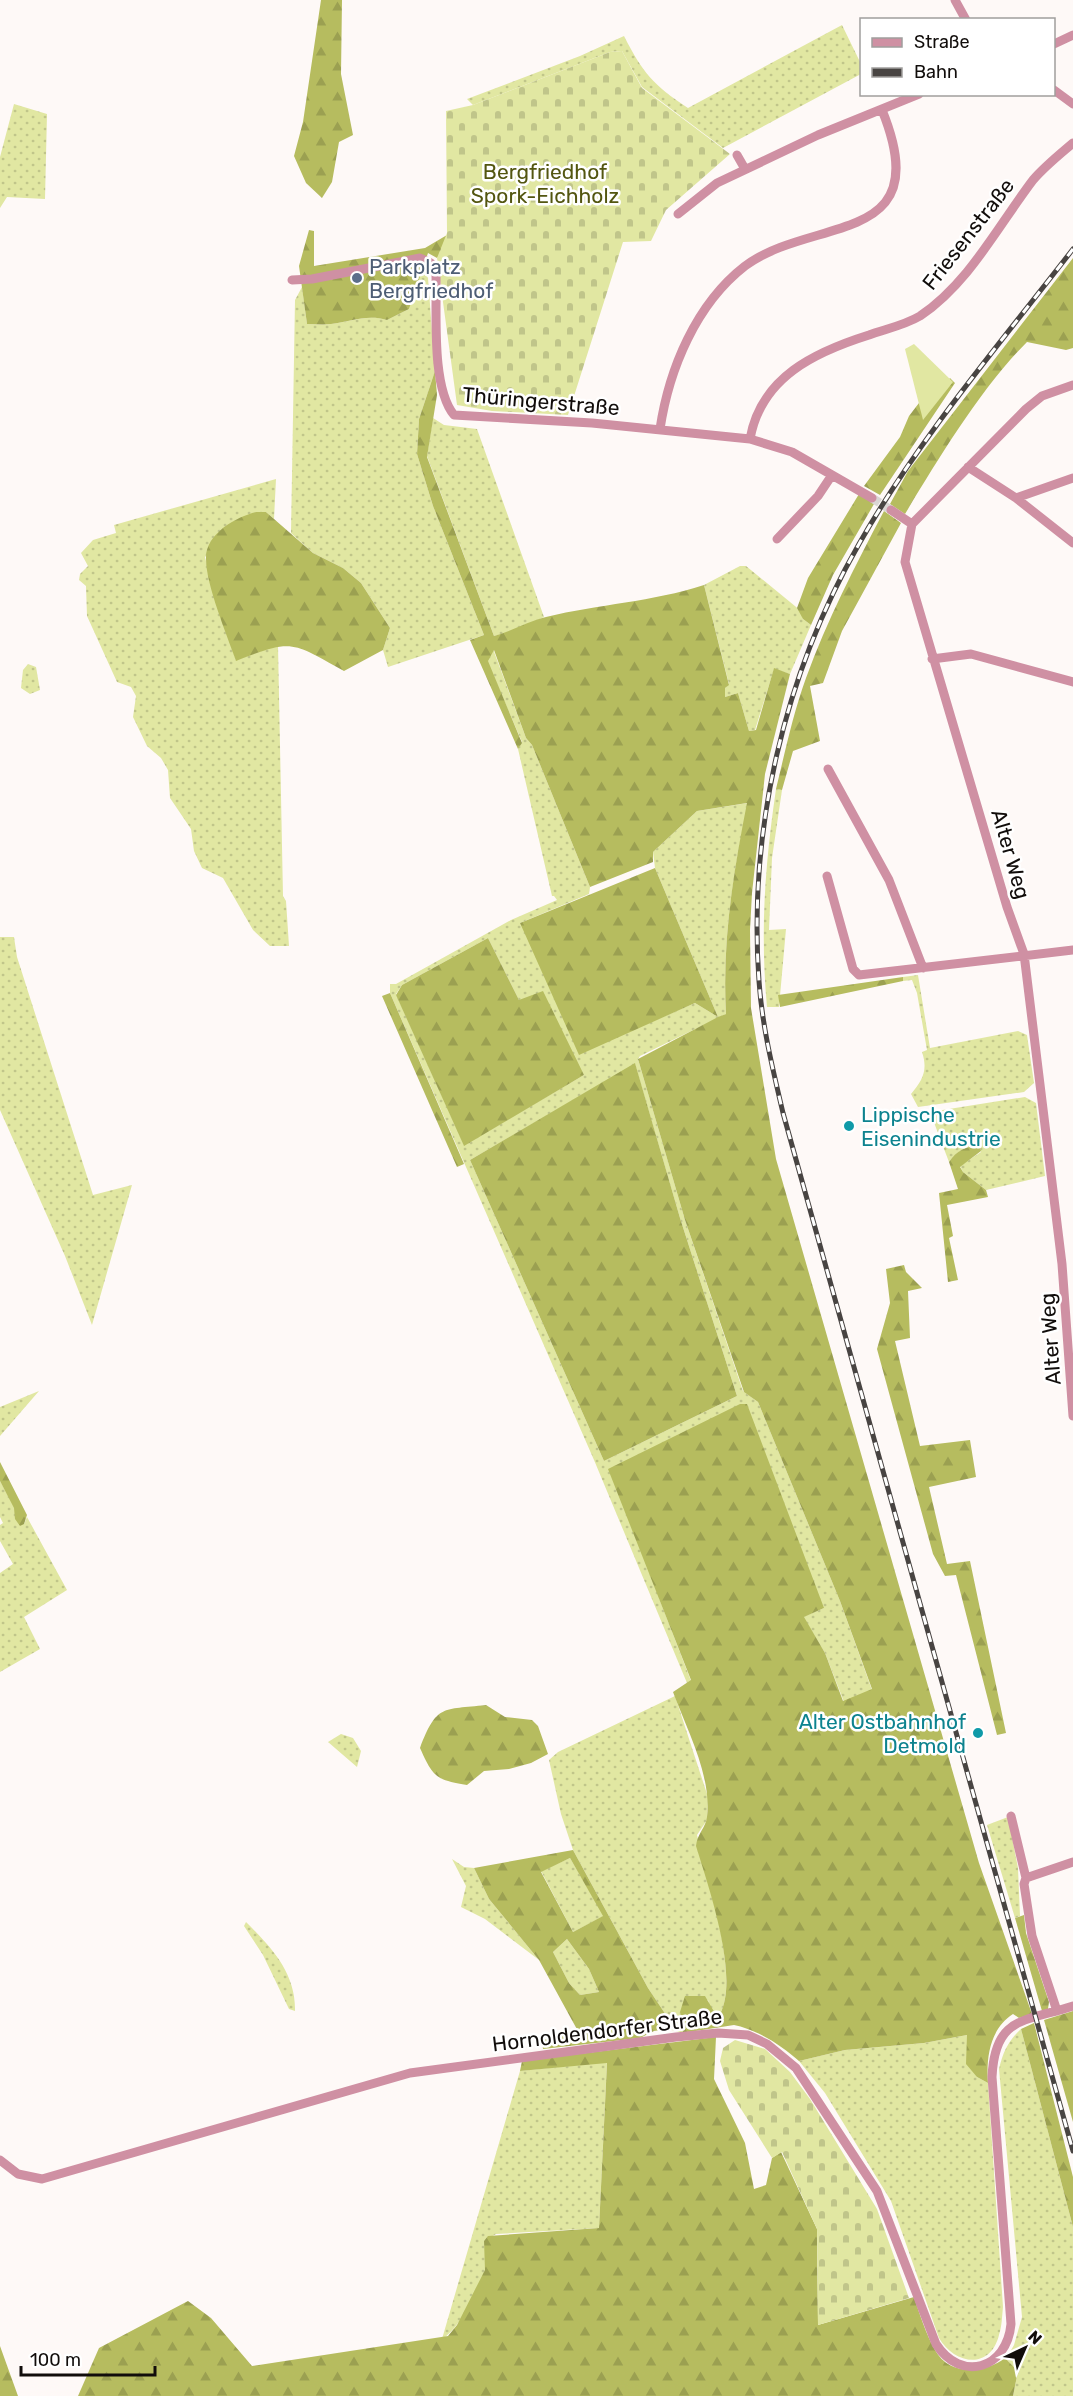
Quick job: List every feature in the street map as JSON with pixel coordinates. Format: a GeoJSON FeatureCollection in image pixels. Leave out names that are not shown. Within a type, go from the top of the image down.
{"type":"FeatureCollection","features":[{"type":"Feature","properties":{"kind":"street"},"geometry":{"type":"LineString","coordinates":[[955,0],[965,18]]}},
{"type":"Feature","properties":{"kind":"street"},"geometry":{"type":"LineString","coordinates":[[1055,43],[1073,35]]}},
{"type":"Feature","properties":{"kind":"street"},"geometry":{"type":"LineString","coordinates":[[1055,91],[1073,104]]}},
{"type":"Feature","properties":{"kind":"street"},"geometry":{"type":"LineString","coordinates":[[678,214],[717,183],[745,169],[914,96]]}},
{"type":"Feature","properties":{"kind":"street"},"geometry":{"type":"LineString","coordinates":[[660,429],[664,399],[676,361],[701,317],[731,278],[764,254],[780,247],[852,226],[869,217],[886,201],[891,192],[894,167],[891,139],[882,110]]}},
{"type":"Feature","properties":{"kind":"street","name":"Friesenstraße"},"geometry":{"type":"LineString","coordinates":[[750,438],[755,414],[763,400],[784,377],[806,360],[822,351],[918,317],[936,304],[959,281],[1042,170],[1073,143]]}},
{"type":"Feature","properties":{"kind":"street"},"geometry":{"type":"LineString","coordinates":[[737,155],[745,169]]}},
{"type":"Feature","properties":{"kind":"street","name":"Thüringerstraße"},"geometry":{"type":"LineString","coordinates":[[292,280],[312,279],[420,258],[428,260],[436,275],[440,372],[446,406],[454,415],[660,429],[750,438],[792,452],[872,498]]}},
{"type":"Feature","properties":{"kind":"street"},"geometry":{"type":"LineString","coordinates":[[891,510],[912,524],[1042,396],[1073,386]]}},
{"type":"Feature","properties":{"kind":"street"},"geometry":{"type":"LineString","coordinates":[[968,467],[1016,498],[1073,543]]}},
{"type":"Feature","properties":{"kind":"street"},"geometry":{"type":"LineString","coordinates":[[777,539],[818,495],[832,475]]}},
{"type":"Feature","properties":{"kind":"street"},"geometry":{"type":"LineString","coordinates":[[1016,498],[1073,478]]}},
{"type":"Feature","properties":{"kind":"street","name":"Alter Weg"},"geometry":{"type":"LineString","coordinates":[[912,524],[905,562],[906,573],[1007,907],[1024,954],[1062,1264],[1073,1416]]}},
{"type":"Feature","properties":{"kind":"street"},"geometry":{"type":"LineString","coordinates":[[932,659],[971,654],[1073,682]]}},
{"type":"Feature","properties":{"kind":"street"},"geometry":{"type":"LineString","coordinates":[[828,769],[889,880],[923,968]]}},
{"type":"Feature","properties":{"kind":"street"},"geometry":{"type":"LineString","coordinates":[[827,876],[856,973],[868,975],[1024,954],[1073,950]]}},
{"type":"Feature","properties":{"kind":"street"},"geometry":{"type":"LineString","coordinates":[[1062,1264],[1073,1264]]}},
{"type":"Feature","properties":{"kind":"street"},"geometry":{"type":"LineString","coordinates":[[1011,1816],[1026,1878],[1024,1884],[1032,1936],[1057,2011]]}},
{"type":"Feature","properties":{"kind":"street"},"geometry":{"type":"LineString","coordinates":[[1026,1878],[1073,1862]]}},
{"type":"Feature","properties":{"kind":"street","name":"Hornoldendorfer Straße"},"geometry":{"type":"LineString","coordinates":[[0,2160],[18,2174],[42,2179],[410,2073],[676,2037],[718,2033],[748,2035],[777,2050],[809,2084],[867,2173],[885,2206],[936,2344],[951,2361],[973,2367],[990,2363],[1001,2353],[1010,2336],[1011,2324],[992,2077],[994,2053],[999,2040],[1011,2026],[1073,2006]]}},
{"type":"Feature","properties":{"kind":"green space"},"geometry":{"type":"Polygon","coordinates":[[[321,0],[342,0],[341,74],[353,135],[339,142],[332,182],[322,198],[306,183],[294,156],[303,122],[321,0]]]}},
{"type":"Feature","properties":{"kind":"green space"},"geometry":{"type":"Polygon","coordinates":[[[842,25],[860,62],[860,75],[723,148],[642,87],[622,51],[610,52],[473,105],[467,99],[580,56],[624,36],[643,69],[657,85],[688,108],[842,25]]]}},
{"type":"Feature","properties":{"kind":"green space","name":"Bergfriedhof Spork-Eichholz"},"geometry":{"type":"Polygon","coordinates":[[[622,51],[642,88],[730,154],[666,210],[651,241],[623,242],[568,415],[492,411],[457,405],[437,258],[447,233],[446,111],[473,105],[610,52],[622,51]]]}},
{"type":"Feature","properties":{"kind":"green space"},"geometry":{"type":"Polygon","coordinates":[[[14,104],[47,114],[45,199],[7,197],[0,208],[0,157],[14,104]]]}},
{"type":"Feature","properties":{"kind":"green space"},"geometry":{"type":"Polygon","coordinates":[[[309,230],[314,231],[314,266],[425,248],[447,235],[445,252],[437,258],[428,253],[409,309],[387,320],[365,318],[331,324],[307,324],[299,266],[309,230]]]}},
{"type":"Feature","properties":{"kind":"green space"},"geometry":{"type":"Polygon","coordinates":[[[1073,258],[1073,348],[1066,350],[1027,342],[977,402],[905,514],[890,504],[908,471],[1073,258]]]}},
{"type":"Feature","properties":{"kind":"green space"},"geometry":{"type":"Polygon","coordinates":[[[422,267],[428,278],[435,371],[419,419],[417,454],[433,506],[484,635],[388,667],[383,650],[390,628],[361,583],[343,568],[313,553],[291,533],[295,300],[302,287],[307,324],[331,324],[366,318],[387,320],[409,309],[422,267]]]}},
{"type":"Feature","properties":{"kind":"green space"},"geometry":{"type":"Polygon","coordinates":[[[914,344],[953,382],[923,420],[905,349],[914,344]]]}},
{"type":"Feature","properties":{"kind":"green space"},"geometry":{"type":"Polygon","coordinates":[[[435,371],[437,395],[427,457],[494,636],[546,617],[665,595],[704,585],[729,685],[725,688],[725,697],[738,693],[749,731],[756,730],[774,668],[790,674],[765,774],[752,893],[751,1008],[776,1159],[979,1863],[1032,2014],[1019,2018],[1013,2014],[999,2027],[989,2054],[988,2083],[977,2077],[966,2064],[967,2035],[924,2043],[845,2050],[799,2061],[769,2039],[752,2030],[734,2025],[683,2033],[680,2012],[685,1996],[705,1996],[716,2015],[720,2014],[725,1998],[726,1978],[720,1931],[696,1846],[707,1817],[708,1801],[697,1753],[673,1692],[691,1680],[608,1469],[740,1404],[747,1404],[824,1608],[804,1617],[825,1653],[843,1701],[872,1689],[840,1601],[758,1402],[744,1392],[685,1220],[638,1059],[726,1014],[727,934],[737,856],[747,803],[697,811],[653,852],[653,862],[590,887],[532,745],[526,738],[494,650],[488,661],[522,743],[518,749],[470,640],[484,635],[433,506],[417,454],[419,419],[435,371]]]}},
{"type":"Feature","properties":{"kind":"green space"},"geometry":{"type":"Polygon","coordinates":[[[950,378],[955,383],[880,495],[864,486],[900,437],[909,416],[922,399],[931,403],[950,378]]]}},
{"type":"Feature","properties":{"kind":"green space"},"geometry":{"type":"Polygon","coordinates":[[[433,418],[444,425],[477,429],[544,617],[516,630],[494,636],[427,456],[433,418]]]}},
{"type":"Feature","properties":{"kind":"green space"},"geometry":{"type":"Polygon","coordinates":[[[276,479],[274,519],[266,512],[256,512],[205,557],[217,605],[236,660],[278,645],[283,896],[286,901],[289,946],[270,946],[253,930],[223,878],[202,868],[194,851],[191,829],[170,798],[168,770],[161,758],[147,746],[133,717],[136,696],[131,687],[117,682],[87,616],[86,586],[79,580],[80,574],[88,566],[81,553],[93,540],[116,533],[114,525],[276,479]]]}},
{"type":"Feature","properties":{"kind":"green space"},"geometry":{"type":"Polygon","coordinates":[[[859,494],[874,504],[833,575],[811,625],[803,619],[797,608],[808,578],[859,494]]]}},
{"type":"Feature","properties":{"kind":"green space"},"geometry":{"type":"Polygon","coordinates":[[[884,511],[901,523],[842,631],[823,683],[810,686],[820,741],[793,751],[782,790],[776,789],[797,705],[814,656],[842,593],[884,511]]]}},
{"type":"Feature","properties":{"kind":"green space"},"geometry":{"type":"Polygon","coordinates":[[[256,512],[266,512],[313,553],[343,568],[361,583],[390,628],[383,650],[344,671],[313,654],[292,646],[270,649],[236,661],[209,582],[207,550],[216,534],[223,528],[231,522],[256,512]]]}},
{"type":"Feature","properties":{"kind":"green space"},"geometry":{"type":"Polygon","coordinates":[[[740,566],[746,566],[801,611],[803,619],[811,625],[790,674],[774,669],[755,730],[749,731],[738,693],[725,697],[725,688],[729,684],[704,585],[740,566]]]}},
{"type":"Feature","properties":{"kind":"green space"},"geometry":{"type":"Polygon","coordinates":[[[493,649],[526,738],[532,745],[590,887],[589,894],[520,923],[658,1019],[695,1003],[718,1017],[655,868],[653,852],[697,811],[748,803],[727,934],[726,1014],[638,1059],[685,1220],[743,1391],[758,1402],[840,1601],[872,1690],[844,1702],[825,1653],[803,1617],[824,1608],[659,1598],[691,1681],[687,1683],[594,1460],[390,993],[390,984],[396,984],[511,920],[557,900],[552,896],[518,749],[522,742],[487,661],[493,649]],[[488,938],[402,985],[396,994],[464,1145],[584,1075],[519,1000],[488,938]],[[635,1064],[470,1160],[604,1461],[737,1396],[680,1218],[635,1064]]]}},
{"type":"Feature","properties":{"kind":"green space"},"geometry":{"type":"Polygon","coordinates":[[[28,664],[36,667],[40,690],[30,694],[21,688],[23,670],[28,664]]]}},
{"type":"Feature","properties":{"kind":"green space"},"geometry":{"type":"Polygon","coordinates":[[[776,789],[782,790],[772,858],[769,930],[786,929],[779,1007],[767,1007],[764,951],[765,898],[776,789]]]}},
{"type":"Feature","properties":{"kind":"green space"},"geometry":{"type":"Polygon","coordinates":[[[655,868],[718,1017],[695,1003],[579,1055],[520,923],[655,868]]]}},
{"type":"Feature","properties":{"kind":"green space"},"geometry":{"type":"Polygon","coordinates":[[[0,937],[14,937],[17,957],[93,1195],[132,1185],[92,1325],[65,1256],[0,1110],[0,937]]]}},
{"type":"Feature","properties":{"kind":"green space"},"geometry":{"type":"Polygon","coordinates":[[[488,938],[519,1000],[543,991],[584,1075],[464,1146],[396,995],[402,985],[488,938]]]}},
{"type":"Feature","properties":{"kind":"green space"},"geometry":{"type":"Polygon","coordinates":[[[918,975],[930,1048],[1018,1031],[1027,1035],[1034,1083],[1024,1092],[918,1107],[911,1094],[923,1074],[922,1052],[927,1050],[917,993],[912,980],[903,981],[903,977],[918,975]]]}},
{"type":"Feature","properties":{"kind":"green space"},"geometry":{"type":"Polygon","coordinates":[[[903,977],[903,981],[780,1007],[778,995],[903,977]]]}},
{"type":"Feature","properties":{"kind":"green space"},"geometry":{"type":"Polygon","coordinates":[[[390,993],[464,1164],[457,1167],[382,996],[390,993]]]}},
{"type":"Feature","properties":{"kind":"green space"},"geometry":{"type":"Polygon","coordinates":[[[635,1063],[680,1218],[737,1396],[604,1461],[470,1160],[635,1063]]]}},
{"type":"Feature","properties":{"kind":"green space"},"geometry":{"type":"Polygon","coordinates":[[[1025,1097],[1036,1103],[1045,1176],[986,1190],[963,1172],[960,1166],[981,1152],[980,1145],[962,1150],[949,1162],[930,1112],[1025,1097]]]}},
{"type":"Feature","properties":{"kind":"green space"},"geometry":{"type":"Polygon","coordinates":[[[980,1145],[981,1151],[960,1167],[986,1190],[988,1197],[947,1205],[953,1236],[949,1238],[958,1280],[948,1282],[939,1193],[958,1189],[949,1162],[952,1158],[962,1150],[980,1145]]]}},
{"type":"Feature","properties":{"kind":"green space"},"geometry":{"type":"Polygon","coordinates":[[[904,1265],[906,1272],[922,1288],[908,1291],[910,1338],[895,1341],[920,1446],[970,1440],[976,1477],[929,1487],[947,1564],[970,1561],[1006,1733],[997,1735],[956,1575],[945,1576],[933,1554],[877,1349],[890,1303],[886,1269],[904,1265]]]}},
{"type":"Feature","properties":{"kind":"green space"},"geometry":{"type":"Polygon","coordinates":[[[39,1391],[0,1436],[0,1407],[39,1391]]]}},
{"type":"Feature","properties":{"kind":"green space"},"geometry":{"type":"Polygon","coordinates":[[[0,1462],[27,1515],[24,1524],[20,1526],[15,1519],[14,1508],[0,1481],[0,1462]]]}},
{"type":"Feature","properties":{"kind":"green space"},"geometry":{"type":"Polygon","coordinates":[[[0,1481],[24,1524],[27,1517],[67,1590],[24,1617],[40,1649],[0,1672],[0,1573],[13,1564],[0,1541],[0,1525],[3,1523],[0,1517],[0,1481]]]}},
{"type":"Feature","properties":{"kind":"green space"},"geometry":{"type":"Polygon","coordinates":[[[675,1696],[708,1797],[707,1820],[697,1835],[720,1927],[726,1977],[725,1998],[720,2014],[716,2015],[711,2011],[708,2000],[680,2012],[683,2033],[668,2029],[666,2015],[648,1988],[573,1850],[561,1814],[549,1760],[558,1752],[675,1696]]]}},
{"type":"Feature","properties":{"kind":"green space"},"geometry":{"type":"Polygon","coordinates":[[[486,1705],[505,1717],[532,1720],[538,1726],[548,1754],[531,1763],[509,1769],[484,1771],[467,1785],[437,1776],[428,1765],[420,1748],[431,1723],[437,1716],[450,1709],[486,1705]]]}},
{"type":"Feature","properties":{"kind":"green space"},"geometry":{"type":"Polygon","coordinates":[[[341,1734],[353,1738],[361,1751],[357,1767],[328,1742],[341,1734]]]}},
{"type":"Feature","properties":{"kind":"green space"},"geometry":{"type":"Polygon","coordinates":[[[1008,1817],[1018,1868],[1020,1916],[1015,1918],[987,1825],[1008,1817]]]}},
{"type":"Feature","properties":{"kind":"green space"},"geometry":{"type":"Polygon","coordinates":[[[573,1850],[648,1988],[666,2015],[668,2029],[654,2031],[640,2038],[543,2049],[542,2040],[579,2033],[539,1960],[489,1899],[474,1868],[573,1850]],[[570,1858],[541,1872],[573,1932],[603,1916],[570,1858]],[[567,1939],[553,1952],[569,1983],[580,1995],[599,1992],[589,1969],[567,1939]]]}},
{"type":"Feature","properties":{"kind":"green space"},"geometry":{"type":"Polygon","coordinates":[[[570,1858],[604,1916],[573,1932],[541,1871],[570,1858]]]}},
{"type":"Feature","properties":{"kind":"green space"},"geometry":{"type":"Polygon","coordinates":[[[452,1859],[464,1867],[474,1868],[489,1899],[539,1960],[485,1919],[461,1907],[466,1886],[452,1859]]]}},
{"type":"Feature","properties":{"kind":"green space"},"geometry":{"type":"Polygon","coordinates":[[[1024,1915],[1026,1933],[1049,2002],[1048,2009],[1042,2011],[1015,1918],[1024,1915]]]}},
{"type":"Feature","properties":{"kind":"green space"},"geometry":{"type":"Polygon","coordinates":[[[246,1922],[273,1951],[287,1973],[294,1997],[295,2011],[289,2009],[263,1955],[244,1926],[246,1922]]]}},
{"type":"Feature","properties":{"kind":"green space"},"geometry":{"type":"Polygon","coordinates":[[[567,1939],[589,1969],[599,1992],[580,1995],[569,1983],[553,1952],[567,1939]]]}},
{"type":"Feature","properties":{"kind":"green space"},"geometry":{"type":"Polygon","coordinates":[[[1073,2011],[1073,2122],[1044,2020],[1073,2011]]]}},
{"type":"Feature","properties":{"kind":"green space"},"geometry":{"type":"Polygon","coordinates":[[[1034,2023],[1073,2177],[1073,2227],[1021,2029],[1034,2023]]]}},
{"type":"Feature","properties":{"kind":"green space"},"geometry":{"type":"Polygon","coordinates":[[[1021,2029],[1073,2227],[1073,2396],[1013,2396],[1018,2371],[1006,2359],[1014,2345],[1022,2317],[999,2069],[1007,2047],[1021,2029]]]}},
{"type":"Feature","properties":{"kind":"green space"},"geometry":{"type":"Polygon","coordinates":[[[967,2035],[977,2077],[988,2083],[1003,2307],[1001,2328],[994,2347],[980,2359],[971,2360],[953,2354],[939,2338],[891,2201],[825,2093],[799,2061],[845,2050],[924,2043],[967,2035]]]}},
{"type":"Feature","properties":{"kind":"green space"},"geometry":{"type":"Polygon","coordinates":[[[716,2037],[714,2079],[745,2143],[754,2189],[766,2185],[772,2158],[781,2152],[817,2229],[818,2325],[914,2297],[929,2338],[941,2358],[949,2364],[967,2370],[987,2367],[1005,2358],[1018,2371],[1013,2396],[78,2396],[99,2348],[188,2301],[211,2318],[252,2366],[448,2336],[457,2325],[485,2270],[484,2241],[488,2236],[599,2228],[607,2063],[520,2071],[522,2061],[716,2037]]]}},
{"type":"Feature","properties":{"kind":"green space"},"geometry":{"type":"Polygon","coordinates":[[[735,2040],[765,2049],[790,2072],[810,2099],[877,2209],[909,2298],[818,2325],[817,2229],[782,2152],[772,2158],[729,2090],[720,2061],[723,2048],[735,2040]]]}},
{"type":"Feature","properties":{"kind":"green space"},"geometry":{"type":"Polygon","coordinates":[[[607,2062],[599,2228],[496,2234],[484,2241],[486,2267],[483,2278],[461,2319],[442,2339],[520,2071],[607,2062]]]}},
{"type":"Feature","properties":{"kind":"green space"},"geometry":{"type":"Polygon","coordinates":[[[0,2346],[18,2396],[0,2396],[0,2346]]]}},
{"type":"Feature","properties":{"kind":"tunnel"},"geometry":{"type":"LineString","coordinates":[[872,498],[891,510]]}},
{"type":"Feature","properties":{"kind":"railway"},"geometry":{"type":"LineString","coordinates":[[1073,249],[961,393],[907,467],[859,544],[833,594],[810,646],[777,755],[766,811],[759,867],[757,924],[763,1015],[783,1113],[1073,2151]]}},
{"type":"Feature","properties":{"kind":"place","name":"Parkplatz Bergfriedhof"},"geometry":{"type":"Point","coordinates":[357,278]}},
{"type":"Feature","properties":{"kind":"place","name":"Lippische Eisenindustrie"},"geometry":{"type":"Point","coordinates":[849,1126]}},
{"type":"Feature","properties":{"kind":"place","name":"Alter Ostbahnhof Detmold"},"geometry":{"type":"Point","coordinates":[978,1733]}}]}
